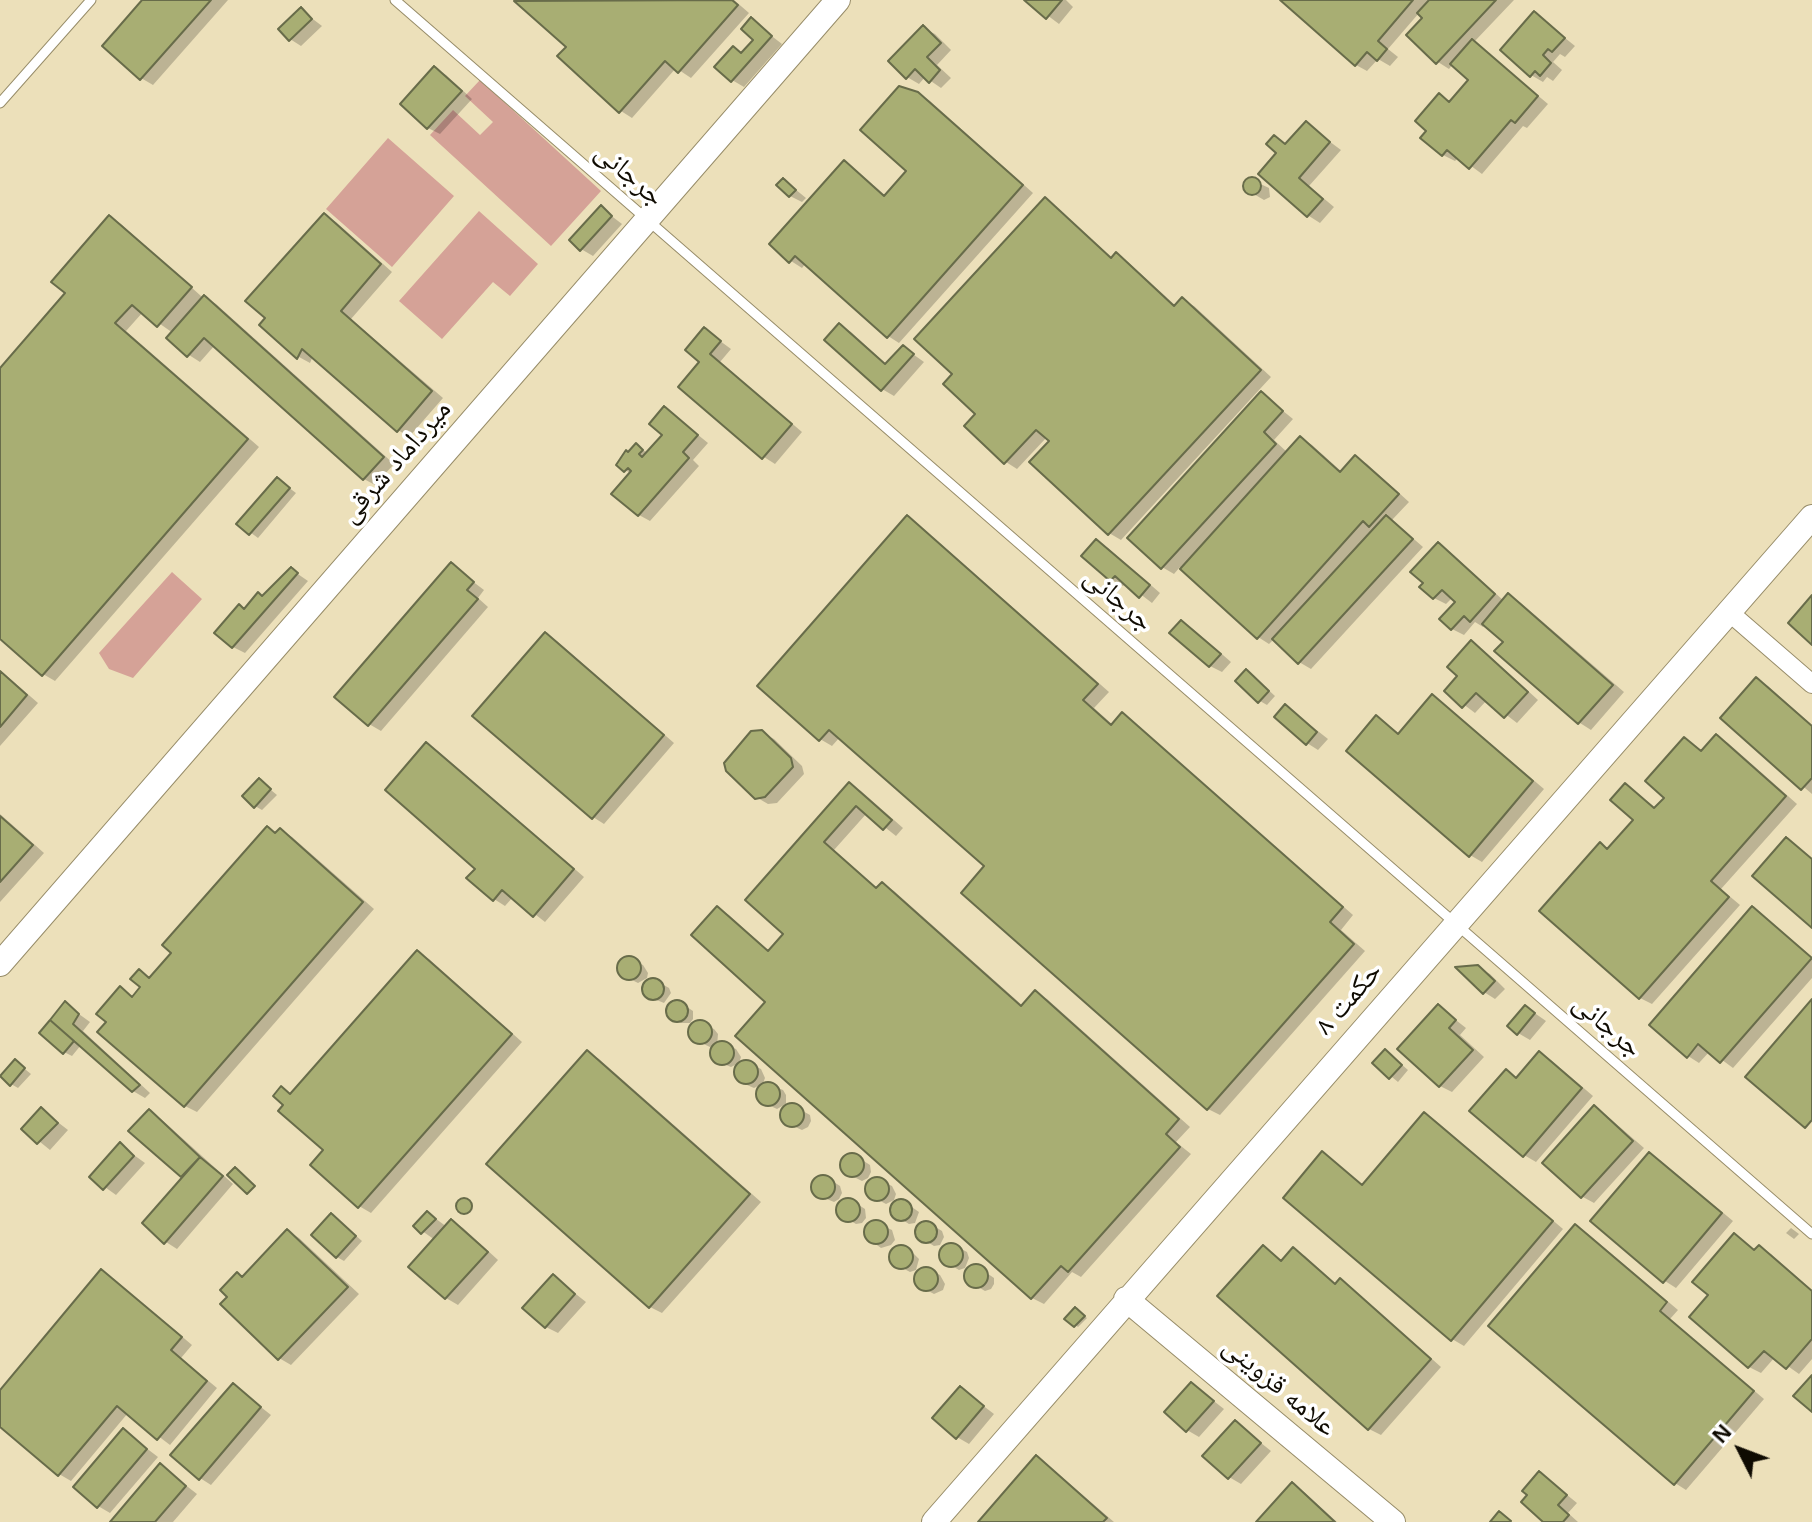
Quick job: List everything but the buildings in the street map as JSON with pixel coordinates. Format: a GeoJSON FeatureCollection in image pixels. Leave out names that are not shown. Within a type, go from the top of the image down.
{"type":"FeatureCollection","features":[{"type":"Feature","properties":{"kind":"street","name":"میرداماد شرقی"},"geometry":{"type":"LineString","coordinates":[[0,964],[838,0]]}},
{"type":"Feature","properties":{"kind":"street","name":"حکمت ۸"},"geometry":{"type":"LineString","coordinates":[[934,1522],[1812,517]]}},
{"type":"Feature","properties":{"kind":"street"},"geometry":{"type":"LineString","coordinates":[[1729,612],[1812,684]]}},
{"type":"Feature","properties":{"kind":"street","name":"علامه قزوینی"},"geometry":{"type":"LineString","coordinates":[[1126,1299],[1393,1522]]}},
{"type":"Feature","properties":{"kind":"lane"},"geometry":{"type":"LineString","coordinates":[[0,103],[91,0]]}},
{"type":"Feature","properties":{"kind":"lane","name":"جرجانی"},"geometry":{"type":"LineString","coordinates":[[395,0],[1812,1234]]}},
{"type":"Feature","properties":{"kind":"shaded area"},"geometry":{"type":"Polygon","coordinates":[[[480,80],[601,191],[551,246],[430,135],[453,110],[480,135],[493,122],[465,96],[480,80]]]}},
{"type":"Feature","properties":{"kind":"shaded area"},"geometry":{"type":"Polygon","coordinates":[[[388,138],[454,196],[392,267],[326,209],[388,138]]]}},
{"type":"Feature","properties":{"kind":"shaded area"},"geometry":{"type":"Polygon","coordinates":[[[479,211],[538,264],[510,296],[493,282],[442,339],[399,301],[479,211]]]}},
{"type":"Feature","properties":{"kind":"shaded area"},"geometry":{"type":"Polygon","coordinates":[[[172,572],[202,599],[133,678],[109,669],[99,653],[172,572]]]}}]}
